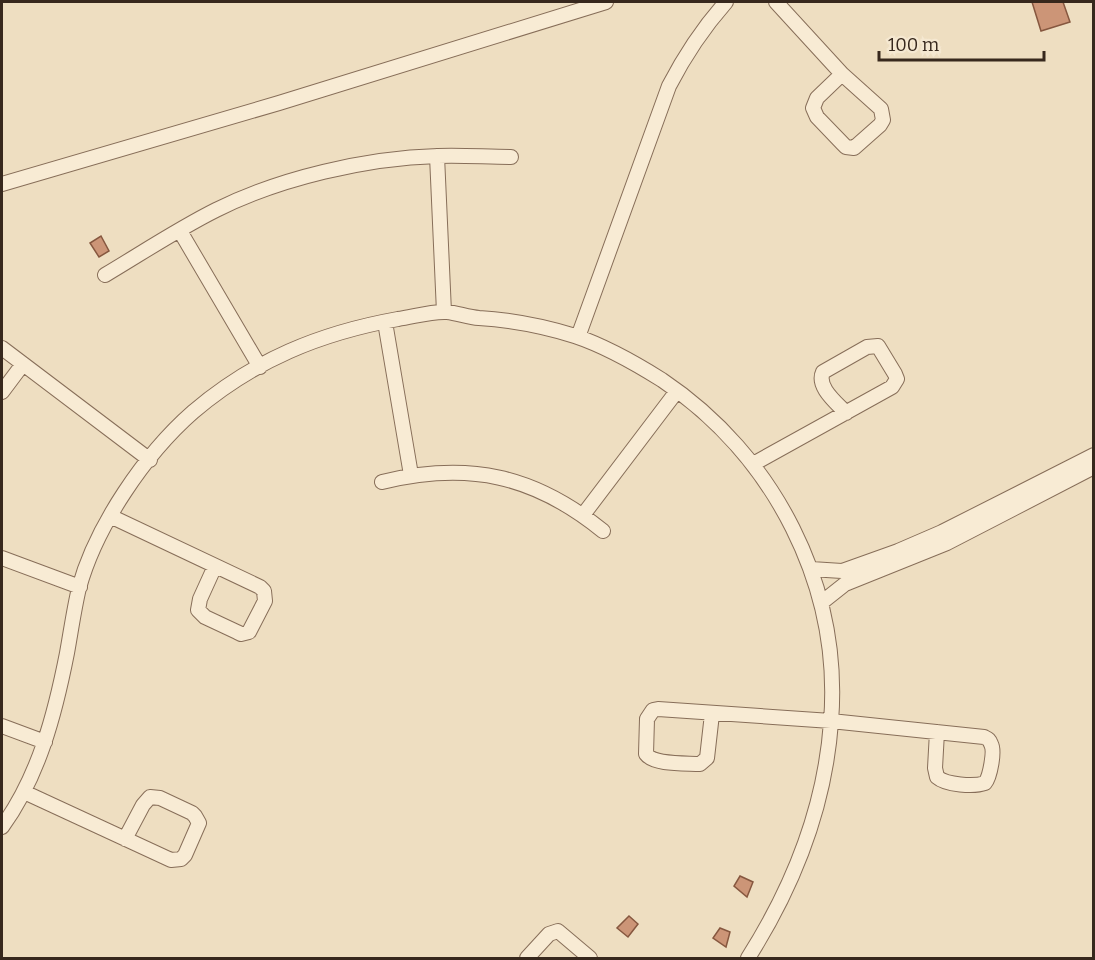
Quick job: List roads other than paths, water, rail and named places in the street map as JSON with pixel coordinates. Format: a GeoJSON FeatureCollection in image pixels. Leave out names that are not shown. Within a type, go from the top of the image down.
{"type":"FeatureCollection","features":[{"type":"Feature","properties":{"kind":"street"},"geometry":{"type":"LineString","coordinates":[[2,184],[279,103],[606,2]]}},
{"type":"Feature","properties":{"kind":"street"},"geometry":{"type":"LineString","coordinates":[[578,337],[669,86],[685,56],[726,2]]}},
{"type":"Feature","properties":{"kind":"street"},"geometry":{"type":"LineString","coordinates":[[776,2],[883,115],[880,125],[854,148],[843,144],[817,117],[813,108],[818,98],[842,74]]}},
{"type":"Feature","properties":{"kind":"street"},"geometry":{"type":"LineString","coordinates":[[437,156],[444,312]]}},
{"type":"Feature","properties":{"kind":"street"},"geometry":{"type":"LineString","coordinates":[[105,275],[217,210],[267,189],[320,174],[373,163],[437,156],[511,157]]}},
{"type":"Feature","properties":{"kind":"street"},"geometry":{"type":"LineString","coordinates":[[180,231],[260,367]]}},
{"type":"Feature","properties":{"kind":"street"},"geometry":{"type":"LineString","coordinates":[[2,827],[24,792],[45,742],[57,700],[80,587],[94,550],[125,491],[165,439],[218,392],[280,354],[314,340],[385,322],[444,312],[515,322],[578,337],[612,351],[677,390],[705,413],[753,464],[786,515],[811,569],[821,603],[832,682],[831,721],[825,771],[813,819],[797,866],[753,957]]}},
{"type":"Feature","properties":{"kind":"street"},"geometry":{"type":"LineString","coordinates":[[385,322],[411,475]]}},
{"type":"Feature","properties":{"kind":"street"},"geometry":{"type":"LineString","coordinates":[[753,464],[846,413],[895,384],[895,374],[878,346],[867,346],[823,372],[821,376],[823,386],[846,413]]}},
{"type":"Feature","properties":{"kind":"street"},"geometry":{"type":"LineString","coordinates":[[2,348],[150,460]]}},
{"type":"Feature","properties":{"kind":"street"},"geometry":{"type":"LineString","coordinates":[[2,392],[23,364]]}},
{"type":"Feature","properties":{"kind":"street"},"geometry":{"type":"LineString","coordinates":[[583,515],[677,390]]}},
{"type":"Feature","properties":{"kind":"street"},"geometry":{"type":"LineString","coordinates":[[821,603],[845,584],[877,565],[1094,455]]}},
{"type":"Feature","properties":{"kind":"street"},"geometry":{"type":"LineString","coordinates":[[811,569],[842,571],[877,565],[947,543],[1094,467]]}},
{"type":"Feature","properties":{"kind":"street"},"geometry":{"type":"LineString","coordinates":[[382,482],[411,475],[447,472],[483,474],[519,482],[552,496],[583,515],[603,531]]}},
{"type":"Feature","properties":{"kind":"street"},"geometry":{"type":"LineString","coordinates":[[110,516],[260,587],[264,591],[265,601],[249,632],[241,634],[205,617],[198,610],[200,599],[215,566]]}},
{"type":"Feature","properties":{"kind":"street"},"geometry":{"type":"LineString","coordinates":[[2,558],[80,587]]}},
{"type":"Feature","properties":{"kind":"street"},"geometry":{"type":"LineString","coordinates":[[712,714],[707,758],[703,763],[656,761],[648,758],[646,754],[647,719],[653,710],[831,721],[938,732],[984,737],[993,748],[990,777],[985,783],[978,785],[945,781],[937,777],[935,768],[938,732]]}},
{"type":"Feature","properties":{"kind":"street"},"geometry":{"type":"LineString","coordinates":[[2,726],[45,742]]}},
{"type":"Feature","properties":{"kind":"street"},"geometry":{"type":"LineString","coordinates":[[24,792],[125,839],[176,861],[185,855],[199,823],[192,813],[160,798],[150,797],[143,805],[125,839]]}},
{"type":"Feature","properties":{"kind":"street"},"geometry":{"type":"LineString","coordinates":[[527,958],[549,934],[558,931],[590,958]]}}]}
